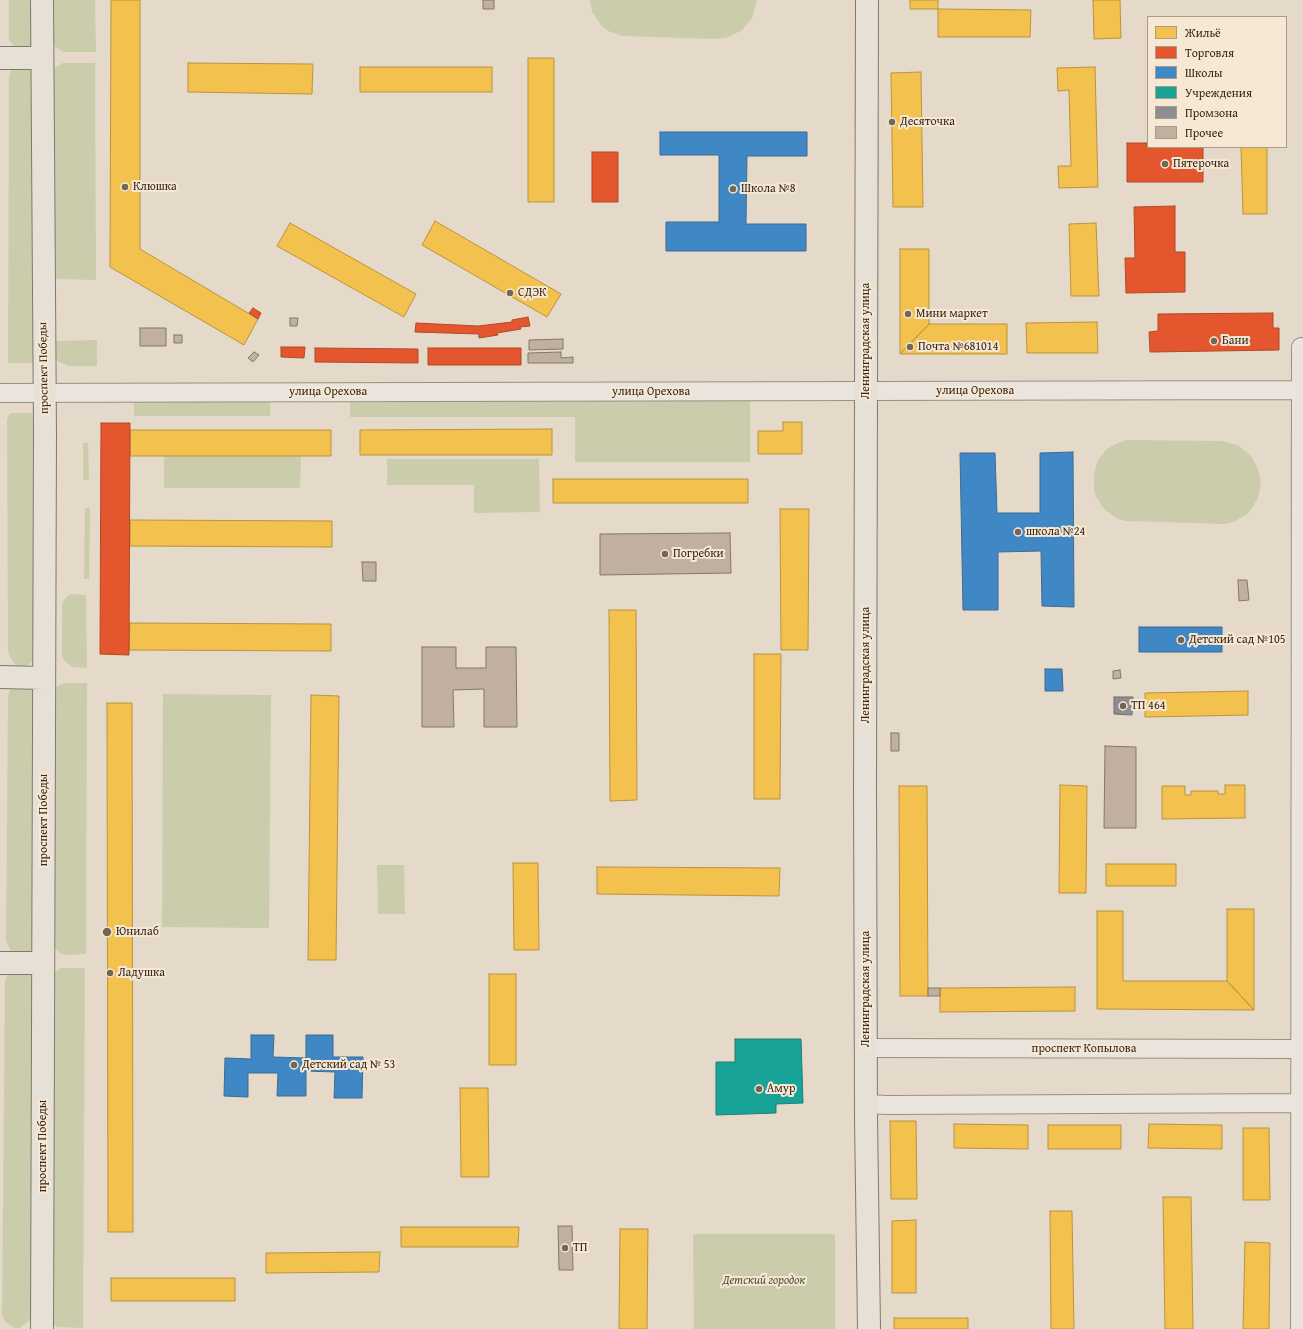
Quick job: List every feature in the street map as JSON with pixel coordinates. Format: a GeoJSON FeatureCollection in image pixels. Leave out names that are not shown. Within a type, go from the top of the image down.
{"type":"FeatureCollection","features":[{"type":"Feature","properties":{"kind":"main road","name":"проспект Победы"},"geometry":{"type":"LineString","coordinates":[[42,0],[44,393],[44,963],[42,1329]]}},
{"type":"Feature","properties":{"kind":"main road","name":"Ленинградская улица"},"geometry":{"type":"LineString","coordinates":[[867,0],[866,1104],[869,1329]]}},
{"type":"Feature","properties":{"kind":"main road"},"geometry":{"type":"LineString","coordinates":[[0,58],[42,58]]}},
{"type":"Feature","properties":{"kind":"main road"},"geometry":{"type":"LineString","coordinates":[[0,677],[44,678]]}},
{"type":"Feature","properties":{"kind":"main road"},"geometry":{"type":"LineString","coordinates":[[0,963],[44,963]]}},
{"type":"Feature","properties":{"kind":"street"},"geometry":{"type":"LineString","coordinates":[[1300,1329],[1302,1049],[1301,346]]}},
{"type":"Feature","properties":{"kind":"street","name":"улица Орехова"},"geometry":{"type":"LineString","coordinates":[[0,393],[1302,390]]}},
{"type":"Feature","properties":{"kind":"street","name":"проспект Копылова"},"geometry":{"type":"LineString","coordinates":[[866,1048],[1302,1049]]}},
{"type":"Feature","properties":{"kind":"street"},"geometry":{"type":"LineString","coordinates":[[866,1104],[1301,1103]]}},
{"type":"Feature","properties":{"kind":"green space"},"geometry":{"type":"Polygon","coordinates":[[[9,0],[35,0],[32,46],[30,48],[16,49],[9,40],[9,0]]]}},
{"type":"Feature","properties":{"kind":"green space"},"geometry":{"type":"Polygon","coordinates":[[[50,0],[95,0],[96,52],[64,52],[55,47],[51,41],[50,0]]]}},
{"type":"Feature","properties":{"kind":"green space"},"geometry":{"type":"Polygon","coordinates":[[[590,0],[757,0],[752,18],[742,30],[729,37],[715,39],[622,36],[608,31],[601,25],[592,12],[590,0]]]}},
{"type":"Feature","properties":{"kind":"green space"},"geometry":{"type":"Polygon","coordinates":[[[63,63],[95,63],[96,280],[58,279],[54,277],[53,69],[63,63]]]}},
{"type":"Feature","properties":{"kind":"green space"},"geometry":{"type":"Polygon","coordinates":[[[28,65],[32,70],[36,363],[8,363],[9,78],[10,72],[13,68],[28,65]]]}},
{"type":"Feature","properties":{"kind":"green space"},"geometry":{"type":"Polygon","coordinates":[[[97,340],[97,366],[68,366],[55,360],[54,343],[56,341],[97,340]]]}},
{"type":"Feature","properties":{"kind":"green space"},"geometry":{"type":"Polygon","coordinates":[[[750,391],[750,462],[575,462],[575,417],[350,417],[350,396],[750,391]]]}},
{"type":"Feature","properties":{"kind":"green space"},"geometry":{"type":"Polygon","coordinates":[[[134,396],[270,396],[270,416],[134,416],[134,396]]]}},
{"type":"Feature","properties":{"kind":"green space"},"geometry":{"type":"Polygon","coordinates":[[[11,413],[32,413],[35,421],[34,657],[32,662],[23,667],[14,663],[9,655],[8,649],[7,420],[11,413]]]}},
{"type":"Feature","properties":{"kind":"green space"},"geometry":{"type":"Polygon","coordinates":[[[1126,440],[1221,441],[1238,445],[1251,456],[1258,468],[1261,483],[1258,498],[1246,515],[1233,522],[1225,524],[1126,521],[1118,519],[1105,510],[1096,497],[1094,489],[1094,473],[1098,460],[1107,449],[1126,440]]]}},
{"type":"Feature","properties":{"kind":"green space"},"geometry":{"type":"Polygon","coordinates":[[[83,443],[88,443],[89,480],[83,480],[83,443]]]}},
{"type":"Feature","properties":{"kind":"green space"},"geometry":{"type":"Polygon","coordinates":[[[164,456],[301,456],[300,488],[164,488],[164,456]]]}},
{"type":"Feature","properties":{"kind":"green space"},"geometry":{"type":"Polygon","coordinates":[[[387,459],[539,459],[540,512],[474,513],[474,485],[387,485],[387,459]]]}},
{"type":"Feature","properties":{"kind":"green space"},"geometry":{"type":"Polygon","coordinates":[[[85,508],[90,508],[89,579],[84,579],[85,508]]]}},
{"type":"Feature","properties":{"kind":"green space"},"geometry":{"type":"Polygon","coordinates":[[[70,594],[86,595],[87,668],[72,667],[64,660],[62,656],[62,606],[64,600],[70,594]]]}},
{"type":"Feature","properties":{"kind":"green space"},"geometry":{"type":"Polygon","coordinates":[[[63,683],[87,683],[86,954],[67,955],[60,953],[51,944],[52,695],[57,686],[63,683]]]}},
{"type":"Feature","properties":{"kind":"green space"},"geometry":{"type":"Polygon","coordinates":[[[11,687],[34,688],[33,950],[27,955],[16,954],[11,951],[6,941],[8,695],[11,687]]]}},
{"type":"Feature","properties":{"kind":"green space"},"geometry":{"type":"Polygon","coordinates":[[[163,694],[271,695],[269,928],[162,927],[163,694]]]}},
{"type":"Feature","properties":{"kind":"green space"},"geometry":{"type":"Polygon","coordinates":[[[377,865],[404,865],[405,914],[378,914],[377,865]]]}},
{"type":"Feature","properties":{"kind":"green space"},"geometry":{"type":"Polygon","coordinates":[[[85,968],[83,1328],[58,1327],[52,1324],[53,975],[59,969],[85,968]]]}},
{"type":"Feature","properties":{"kind":"green space"},"geometry":{"type":"Polygon","coordinates":[[[8,973],[31,973],[34,976],[31,1319],[20,1328],[15,1328],[8,1324],[4,1320],[2,1314],[5,981],[8,973]]]}},
{"type":"Feature","properties":{"kind":"green space","name":"Детский городок"},"geometry":{"type":"Polygon","coordinates":[[[693,1234],[835,1234],[835,1329],[694,1329],[693,1234]]]}},
{"type":"Feature","properties":{"kind":"building: Жильё","name":"Клюшка"},"geometry":{"type":"Polygon","coordinates":[[[111,0],[140,0],[140,249],[258,319],[244,345],[110,267],[111,0]]]}},
{"type":"Feature","properties":{"kind":"building: Жильё"},"geometry":{"type":"Polygon","coordinates":[[[910,0],[938,0],[938,9],[910,9],[910,0]]]}},
{"type":"Feature","properties":{"kind":"building: Жильё"},"geometry":{"type":"Polygon","coordinates":[[[1093,0],[1120,0],[1121,38],[1094,39],[1093,0]]]}},
{"type":"Feature","properties":{"kind":"building: Жильё"},"geometry":{"type":"Polygon","coordinates":[[[938,9],[1031,10],[1030,37],[938,37],[938,9]]]}},
{"type":"Feature","properties":{"kind":"building: Жильё"},"geometry":{"type":"Polygon","coordinates":[[[528,58],[554,58],[554,202],[528,202],[528,58]]]}},
{"type":"Feature","properties":{"kind":"building: Жильё"},"geometry":{"type":"Polygon","coordinates":[[[188,63],[313,64],[312,94],[188,92],[188,63]]]}},
{"type":"Feature","properties":{"kind":"building: Жильё"},"geometry":{"type":"Polygon","coordinates":[[[360,67],[492,67],[492,92],[360,92],[360,67]]]}},
{"type":"Feature","properties":{"kind":"building: Жильё"},"geometry":{"type":"Polygon","coordinates":[[[1095,67],[1098,187],[1059,188],[1058,166],[1071,166],[1069,90],[1058,91],[1057,68],[1095,67]]]}},
{"type":"Feature","properties":{"kind":"building: Жильё"},"geometry":{"type":"Polygon","coordinates":[[[921,72],[923,207],[893,207],[891,73],[921,72]]]}},
{"type":"Feature","properties":{"kind":"building: Жильё"},"geometry":{"type":"Polygon","coordinates":[[[1241,148],[1267,148],[1267,214],[1243,214],[1241,148]]]}},
{"type":"Feature","properties":{"kind":"building: Жильё"},"geometry":{"type":"Polygon","coordinates":[[[435,221],[561,294],[547,317],[422,245],[435,221]]]}},
{"type":"Feature","properties":{"kind":"building: Жильё"},"geometry":{"type":"Polygon","coordinates":[[[290,223],[416,294],[404,317],[277,246],[290,223]]]}},
{"type":"Feature","properties":{"kind":"building: Жильё"},"geometry":{"type":"Polygon","coordinates":[[[1096,223],[1099,296],[1071,296],[1069,224],[1096,223]]]}},
{"type":"Feature","properties":{"kind":"building: Жильё"},"geometry":{"type":"Polygon","coordinates":[[[900,249],[929,249],[929,324],[900,354],[900,249]]]}},
{"type":"Feature","properties":{"kind":"building: Жильё"},"geometry":{"type":"Polygon","coordinates":[[[1097,322],[1098,353],[1027,353],[1026,323],[1097,322]]]}},
{"type":"Feature","properties":{"kind":"building: Жильё"},"geometry":{"type":"Polygon","coordinates":[[[929,324],[1007,324],[1007,354],[900,354],[929,324]]]}},
{"type":"Feature","properties":{"kind":"building: Жильё"},"geometry":{"type":"Polygon","coordinates":[[[783,422],[802,422],[802,454],[758,454],[758,431],[783,431],[783,422]]]}},
{"type":"Feature","properties":{"kind":"building: Жильё"},"geometry":{"type":"Polygon","coordinates":[[[552,429],[552,455],[360,455],[360,430],[552,429]]]}},
{"type":"Feature","properties":{"kind":"building: Жильё"},"geometry":{"type":"Polygon","coordinates":[[[130,430],[331,430],[331,456],[130,456],[130,430]]]}},
{"type":"Feature","properties":{"kind":"building: Жильё"},"geometry":{"type":"Polygon","coordinates":[[[553,479],[748,479],[748,503],[553,503],[553,479]]]}},
{"type":"Feature","properties":{"kind":"building: Жильё"},"geometry":{"type":"Polygon","coordinates":[[[780,509],[809,509],[808,650],[781,650],[780,509]]]}},
{"type":"Feature","properties":{"kind":"building: Жильё"},"geometry":{"type":"Polygon","coordinates":[[[130,520],[332,521],[332,547],[130,546],[130,520]]]}},
{"type":"Feature","properties":{"kind":"building: Жильё"},"geometry":{"type":"Polygon","coordinates":[[[609,610],[636,610],[637,800],[610,801],[609,610]]]}},
{"type":"Feature","properties":{"kind":"building: Жильё"},"geometry":{"type":"Polygon","coordinates":[[[130,623],[331,624],[331,651],[129,650],[130,623]]]}},
{"type":"Feature","properties":{"kind":"building: Жильё"},"geometry":{"type":"Polygon","coordinates":[[[754,654],[781,654],[780,799],[754,799],[754,654]]]}},
{"type":"Feature","properties":{"kind":"building: Жильё"},"geometry":{"type":"Polygon","coordinates":[[[1248,691],[1248,715],[1145,717],[1145,693],[1248,691]]]}},
{"type":"Feature","properties":{"kind":"building: Жильё"},"geometry":{"type":"Polygon","coordinates":[[[311,695],[339,696],[336,960],[308,960],[311,695]]]}},
{"type":"Feature","properties":{"kind":"building: Жильё"},"geometry":{"type":"Polygon","coordinates":[[[107,703],[132,703],[133,1232],[108,1232],[107,703]]]}},
{"type":"Feature","properties":{"kind":"building: Жильё"},"geometry":{"type":"Polygon","coordinates":[[[1060,785],[1087,786],[1086,893],[1059,893],[1060,785]]]}},
{"type":"Feature","properties":{"kind":"building: Жильё"},"geometry":{"type":"Polygon","coordinates":[[[1225,785],[1245,785],[1245,818],[1162,819],[1162,786],[1185,786],[1185,795],[1191,795],[1191,791],[1218,791],[1218,794],[1225,794],[1225,785]]]}},
{"type":"Feature","properties":{"kind":"building: Жильё"},"geometry":{"type":"Polygon","coordinates":[[[899,786],[927,786],[928,996],[900,996],[899,786]]]}},
{"type":"Feature","properties":{"kind":"building: Жильё"},"geometry":{"type":"Polygon","coordinates":[[[513,863],[538,863],[539,950],[514,950],[513,863]]]}},
{"type":"Feature","properties":{"kind":"building: Жильё"},"geometry":{"type":"Polygon","coordinates":[[[1106,864],[1176,864],[1176,886],[1106,886],[1106,864]]]}},
{"type":"Feature","properties":{"kind":"building: Жильё"},"geometry":{"type":"Polygon","coordinates":[[[597,867],[780,868],[779,896],[597,894],[597,867]]]}},
{"type":"Feature","properties":{"kind":"building: Жильё"},"geometry":{"type":"Polygon","coordinates":[[[1227,909],[1254,909],[1254,1010],[1227,981],[1227,909]]]}},
{"type":"Feature","properties":{"kind":"building: Жильё"},"geometry":{"type":"Polygon","coordinates":[[[1097,911],[1123,911],[1123,981],[1227,981],[1254,1010],[1097,1009],[1097,911]]]}},
{"type":"Feature","properties":{"kind":"building: Жильё"},"geometry":{"type":"Polygon","coordinates":[[[489,974],[516,974],[516,1065],[489,1065],[489,974]]]}},
{"type":"Feature","properties":{"kind":"building: Жильё"},"geometry":{"type":"Polygon","coordinates":[[[1075,987],[1075,1011],[940,1012],[940,988],[1075,987]]]}},
{"type":"Feature","properties":{"kind":"building: Жильё"},"geometry":{"type":"Polygon","coordinates":[[[460,1088],[488,1088],[489,1177],[461,1177],[460,1088]]]}},
{"type":"Feature","properties":{"kind":"building: Жильё"},"geometry":{"type":"Polygon","coordinates":[[[890,1121],[916,1121],[917,1199],[891,1199],[890,1121]]]}},
{"type":"Feature","properties":{"kind":"building: Жильё"},"geometry":{"type":"Polygon","coordinates":[[[954,1124],[1028,1125],[1028,1149],[954,1148],[954,1124]]]}},
{"type":"Feature","properties":{"kind":"building: Жильё"},"geometry":{"type":"Polygon","coordinates":[[[1149,1124],[1222,1125],[1222,1149],[1148,1148],[1149,1124]]]}},
{"type":"Feature","properties":{"kind":"building: Жильё"},"geometry":{"type":"Polygon","coordinates":[[[1048,1125],[1121,1125],[1121,1149],[1048,1149],[1048,1125]]]}},
{"type":"Feature","properties":{"kind":"building: Жильё"},"geometry":{"type":"Polygon","coordinates":[[[1243,1128],[1269,1128],[1270,1200],[1243,1200],[1243,1128]]]}},
{"type":"Feature","properties":{"kind":"building: Жильё"},"geometry":{"type":"Polygon","coordinates":[[[1163,1197],[1191,1197],[1193,1329],[1165,1329],[1163,1197]]]}},
{"type":"Feature","properties":{"kind":"building: Жильё"},"geometry":{"type":"Polygon","coordinates":[[[1050,1211],[1072,1211],[1074,1329],[1051,1329],[1050,1211]]]}},
{"type":"Feature","properties":{"kind":"building: Жильё"},"geometry":{"type":"Polygon","coordinates":[[[916,1220],[916,1293],[892,1293],[892,1221],[916,1220]]]}},
{"type":"Feature","properties":{"kind":"building: Жильё"},"geometry":{"type":"Polygon","coordinates":[[[401,1227],[519,1227],[518,1247],[401,1247],[401,1227]]]}},
{"type":"Feature","properties":{"kind":"building: Жильё"},"geometry":{"type":"Polygon","coordinates":[[[620,1229],[648,1229],[647,1329],[619,1329],[620,1229]]]}},
{"type":"Feature","properties":{"kind":"building: Жильё"},"geometry":{"type":"Polygon","coordinates":[[[1245,1242],[1270,1243],[1269,1329],[1243,1329],[1245,1242]]]}},
{"type":"Feature","properties":{"kind":"building: Жильё"},"geometry":{"type":"Polygon","coordinates":[[[380,1252],[379,1272],[266,1273],[266,1253],[380,1252]]]}},
{"type":"Feature","properties":{"kind":"building: Жильё"},"geometry":{"type":"Polygon","coordinates":[[[111,1278],[235,1278],[235,1301],[111,1301],[111,1278]]]}},
{"type":"Feature","properties":{"kind":"building: Жильё"},"geometry":{"type":"Polygon","coordinates":[[[894,1318],[968,1318],[968,1329],[894,1329],[894,1318]]]}},
{"type":"Feature","properties":{"kind":"building: Торговля","name":"Пятерочка"},"geometry":{"type":"Polygon","coordinates":[[[1127,143],[1147,143],[1147,148],[1203,148],[1203,182],[1127,182],[1127,143]]]}},
{"type":"Feature","properties":{"kind":"building: Торговля"},"geometry":{"type":"Polygon","coordinates":[[[592,152],[618,152],[618,202],[592,202],[592,152]]]}},
{"type":"Feature","properties":{"kind":"building: Торговля"},"geometry":{"type":"Polygon","coordinates":[[[1175,206],[1175,252],[1185,252],[1185,292],[1126,293],[1125,258],[1135,258],[1134,207],[1175,206]]]}},
{"type":"Feature","properties":{"kind":"building: Торговля"},"geometry":{"type":"Polygon","coordinates":[[[253,308],[261,313],[258,319],[249,313],[253,308]]]}},
{"type":"Feature","properties":{"kind":"building: Торговля","name":"Бани"},"geometry":{"type":"Polygon","coordinates":[[[1273,313],[1273,328],[1279,328],[1279,350],[1150,352],[1149,332],[1158,331],[1158,314],[1273,313]]]}},
{"type":"Feature","properties":{"kind":"building: Торговля"},"geometry":{"type":"Polygon","coordinates":[[[528,317],[530,326],[497,333],[498,335],[479,338],[479,334],[415,332],[416,323],[478,326],[512,322],[512,320],[528,317]]]}},
{"type":"Feature","properties":{"kind":"building: Торговля"},"geometry":{"type":"Polygon","coordinates":[[[281,347],[305,347],[304,358],[281,357],[281,347]]]}},
{"type":"Feature","properties":{"kind":"building: Торговля"},"geometry":{"type":"Polygon","coordinates":[[[315,348],[418,349],[418,363],[315,362],[315,348]]]}},
{"type":"Feature","properties":{"kind":"building: Торговля"},"geometry":{"type":"Polygon","coordinates":[[[428,348],[521,348],[521,365],[428,365],[428,348]]]}},
{"type":"Feature","properties":{"kind":"building: Торговля"},"geometry":{"type":"Polygon","coordinates":[[[101,423],[130,423],[129,655],[100,654],[101,423]]]}},
{"type":"Feature","properties":{"kind":"building: Школы","name":"Школа №8"},"geometry":{"type":"Polygon","coordinates":[[[660,132],[807,132],[807,156],[747,156],[746,224],[806,224],[806,251],[666,251],[666,222],[719,222],[719,155],[660,155],[660,132]]]}},
{"type":"Feature","properties":{"kind":"building: Школы","name":"школа №24"},"geometry":{"type":"Polygon","coordinates":[[[1073,452],[1074,607],[1042,606],[1041,551],[998,552],[998,610],[963,610],[960,453],[995,453],[997,513],[1040,513],[1040,453],[1073,452]]]}},
{"type":"Feature","properties":{"kind":"building: Школы","name":"Детский сад №105"},"geometry":{"type":"Polygon","coordinates":[[[1139,627],[1222,627],[1222,652],[1139,652],[1139,627]]]}},
{"type":"Feature","properties":{"kind":"building: Школы"},"geometry":{"type":"Polygon","coordinates":[[[1045,669],[1062,669],[1063,691],[1045,691],[1045,669]]]}},
{"type":"Feature","properties":{"kind":"building: Школы","name":"Детский сад № 53"},"geometry":{"type":"Polygon","coordinates":[[[251,1035],[274,1035],[273,1057],[306,1058],[306,1035],[333,1035],[333,1057],[363,1057],[362,1098],[334,1098],[335,1072],[306,1071],[306,1096],[277,1096],[278,1073],[248,1073],[248,1097],[224,1096],[225,1058],[251,1059],[251,1035]]]}},
{"type":"Feature","properties":{"kind":"building: Учреждения","name":"Амур"},"geometry":{"type":"Polygon","coordinates":[[[735,1039],[801,1039],[803,1103],[776,1104],[776,1113],[716,1115],[716,1062],[735,1062],[735,1039]]]}},
{"type":"Feature","properties":{"kind":"building: Промзона","name":"ТП 464"},"geometry":{"type":"Polygon","coordinates":[[[1114,697],[1133,697],[1132,715],[1114,714],[1114,697]]]}},
{"type":"Feature","properties":{"kind":"building: Прочее"},"geometry":{"type":"Polygon","coordinates":[[[483,0],[494,0],[494,9],[483,9],[483,0]]]}},
{"type":"Feature","properties":{"kind":"building: Прочее"},"geometry":{"type":"Polygon","coordinates":[[[290,318],[298,318],[297,326],[290,326],[290,318]]]}},
{"type":"Feature","properties":{"kind":"building: Прочее"},"geometry":{"type":"Polygon","coordinates":[[[140,328],[166,328],[166,346],[140,346],[140,328]]]}},
{"type":"Feature","properties":{"kind":"building: Прочее"},"geometry":{"type":"Polygon","coordinates":[[[174,335],[182,335],[182,343],[174,343],[174,335]]]}},
{"type":"Feature","properties":{"kind":"building: Прочее"},"geometry":{"type":"Polygon","coordinates":[[[563,339],[563,349],[529,350],[529,340],[563,339]]]}},
{"type":"Feature","properties":{"kind":"building: Прочее"},"geometry":{"type":"Polygon","coordinates":[[[254,352],[259,355],[253,362],[248,358],[254,352]]]}},
{"type":"Feature","properties":{"kind":"building: Прочее"},"geometry":{"type":"Polygon","coordinates":[[[561,352],[561,358],[573,357],[573,363],[528,363],[528,353],[561,352]]]}},
{"type":"Feature","properties":{"kind":"building: Прочее","name":"Погребки"},"geometry":{"type":"Polygon","coordinates":[[[730,533],[731,573],[600,575],[600,534],[730,533]]]}},
{"type":"Feature","properties":{"kind":"building: Прочее"},"geometry":{"type":"Polygon","coordinates":[[[362,562],[376,562],[376,581],[363,581],[362,562]]]}},
{"type":"Feature","properties":{"kind":"building: Прочее"},"geometry":{"type":"Polygon","coordinates":[[[1238,580],[1247,580],[1249,600],[1239,601],[1238,580]]]}},
{"type":"Feature","properties":{"kind":"building: Прочее"},"geometry":{"type":"Polygon","coordinates":[[[422,647],[456,647],[456,668],[486,668],[486,647],[516,647],[517,727],[484,727],[484,689],[453,690],[454,727],[422,727],[422,647]]]}},
{"type":"Feature","properties":{"kind":"building: Прочее"},"geometry":{"type":"Polygon","coordinates":[[[1120,670],[1121,678],[1113,679],[1113,671],[1120,670]]]}},
{"type":"Feature","properties":{"kind":"building: Прочее"},"geometry":{"type":"Polygon","coordinates":[[[891,733],[899,733],[899,751],[891,751],[891,733]]]}},
{"type":"Feature","properties":{"kind":"building: Прочее"},"geometry":{"type":"Polygon","coordinates":[[[1105,746],[1136,747],[1136,828],[1104,828],[1105,746]]]}},
{"type":"Feature","properties":{"kind":"building: Прочее"},"geometry":{"type":"Polygon","coordinates":[[[928,988],[940,988],[940,996],[928,996],[928,988]]]}},
{"type":"Feature","properties":{"kind":"building: Прочее","name":"ТП"},"geometry":{"type":"Polygon","coordinates":[[[558,1226],[572,1226],[573,1270],[559,1270],[558,1226]]]}},
{"type":"Feature","properties":{"kind":"place","name":"Десяточка"},"geometry":{"type":"Point","coordinates":[892,122]}},
{"type":"Feature","properties":{"kind":"place","name":"Пятерочка"},"geometry":{"type":"Point","coordinates":[1165,164]}},
{"type":"Feature","properties":{"kind":"place","name":"Клюшка"},"geometry":{"type":"Point","coordinates":[125,187]}},
{"type":"Feature","properties":{"kind":"place","name":"Школа №8"},"geometry":{"type":"Point","coordinates":[733,189]}},
{"type":"Feature","properties":{"kind":"place","name":"СДЭК"},"geometry":{"type":"Point","coordinates":[510,293]}},
{"type":"Feature","properties":{"kind":"place","name":"Мини маркет"},"geometry":{"type":"Point","coordinates":[908,314]}},
{"type":"Feature","properties":{"kind":"place","name":"Бани"},"geometry":{"type":"Point","coordinates":[1214,341]}},
{"type":"Feature","properties":{"kind":"place","name":"Почта №681014"},"geometry":{"type":"Point","coordinates":[910,347]}},
{"type":"Feature","properties":{"kind":"place","name":"школа №24"},"geometry":{"type":"Point","coordinates":[1018,532]}},
{"type":"Feature","properties":{"kind":"place","name":"Погребки"},"geometry":{"type":"Point","coordinates":[665,554]}},
{"type":"Feature","properties":{"kind":"place","name":"Детский сад №105"},"geometry":{"type":"Point","coordinates":[1181,640]}},
{"type":"Feature","properties":{"kind":"place","name":"ТП 464"},"geometry":{"type":"Point","coordinates":[1123,706]}},
{"type":"Feature","properties":{"kind":"place","name":"Юнилаб"},"geometry":{"type":"Point","coordinates":[107,932]}},
{"type":"Feature","properties":{"kind":"place","name":"Ладушка"},"geometry":{"type":"Point","coordinates":[110,973]}},
{"type":"Feature","properties":{"kind":"place","name":"Детский сад № 53"},"geometry":{"type":"Point","coordinates":[294,1065]}},
{"type":"Feature","properties":{"kind":"place","name":"Амур"},"geometry":{"type":"Point","coordinates":[759,1089]}},
{"type":"Feature","properties":{"kind":"place","name":"ТП"},"geometry":{"type":"Point","coordinates":[565,1248]}}]}
